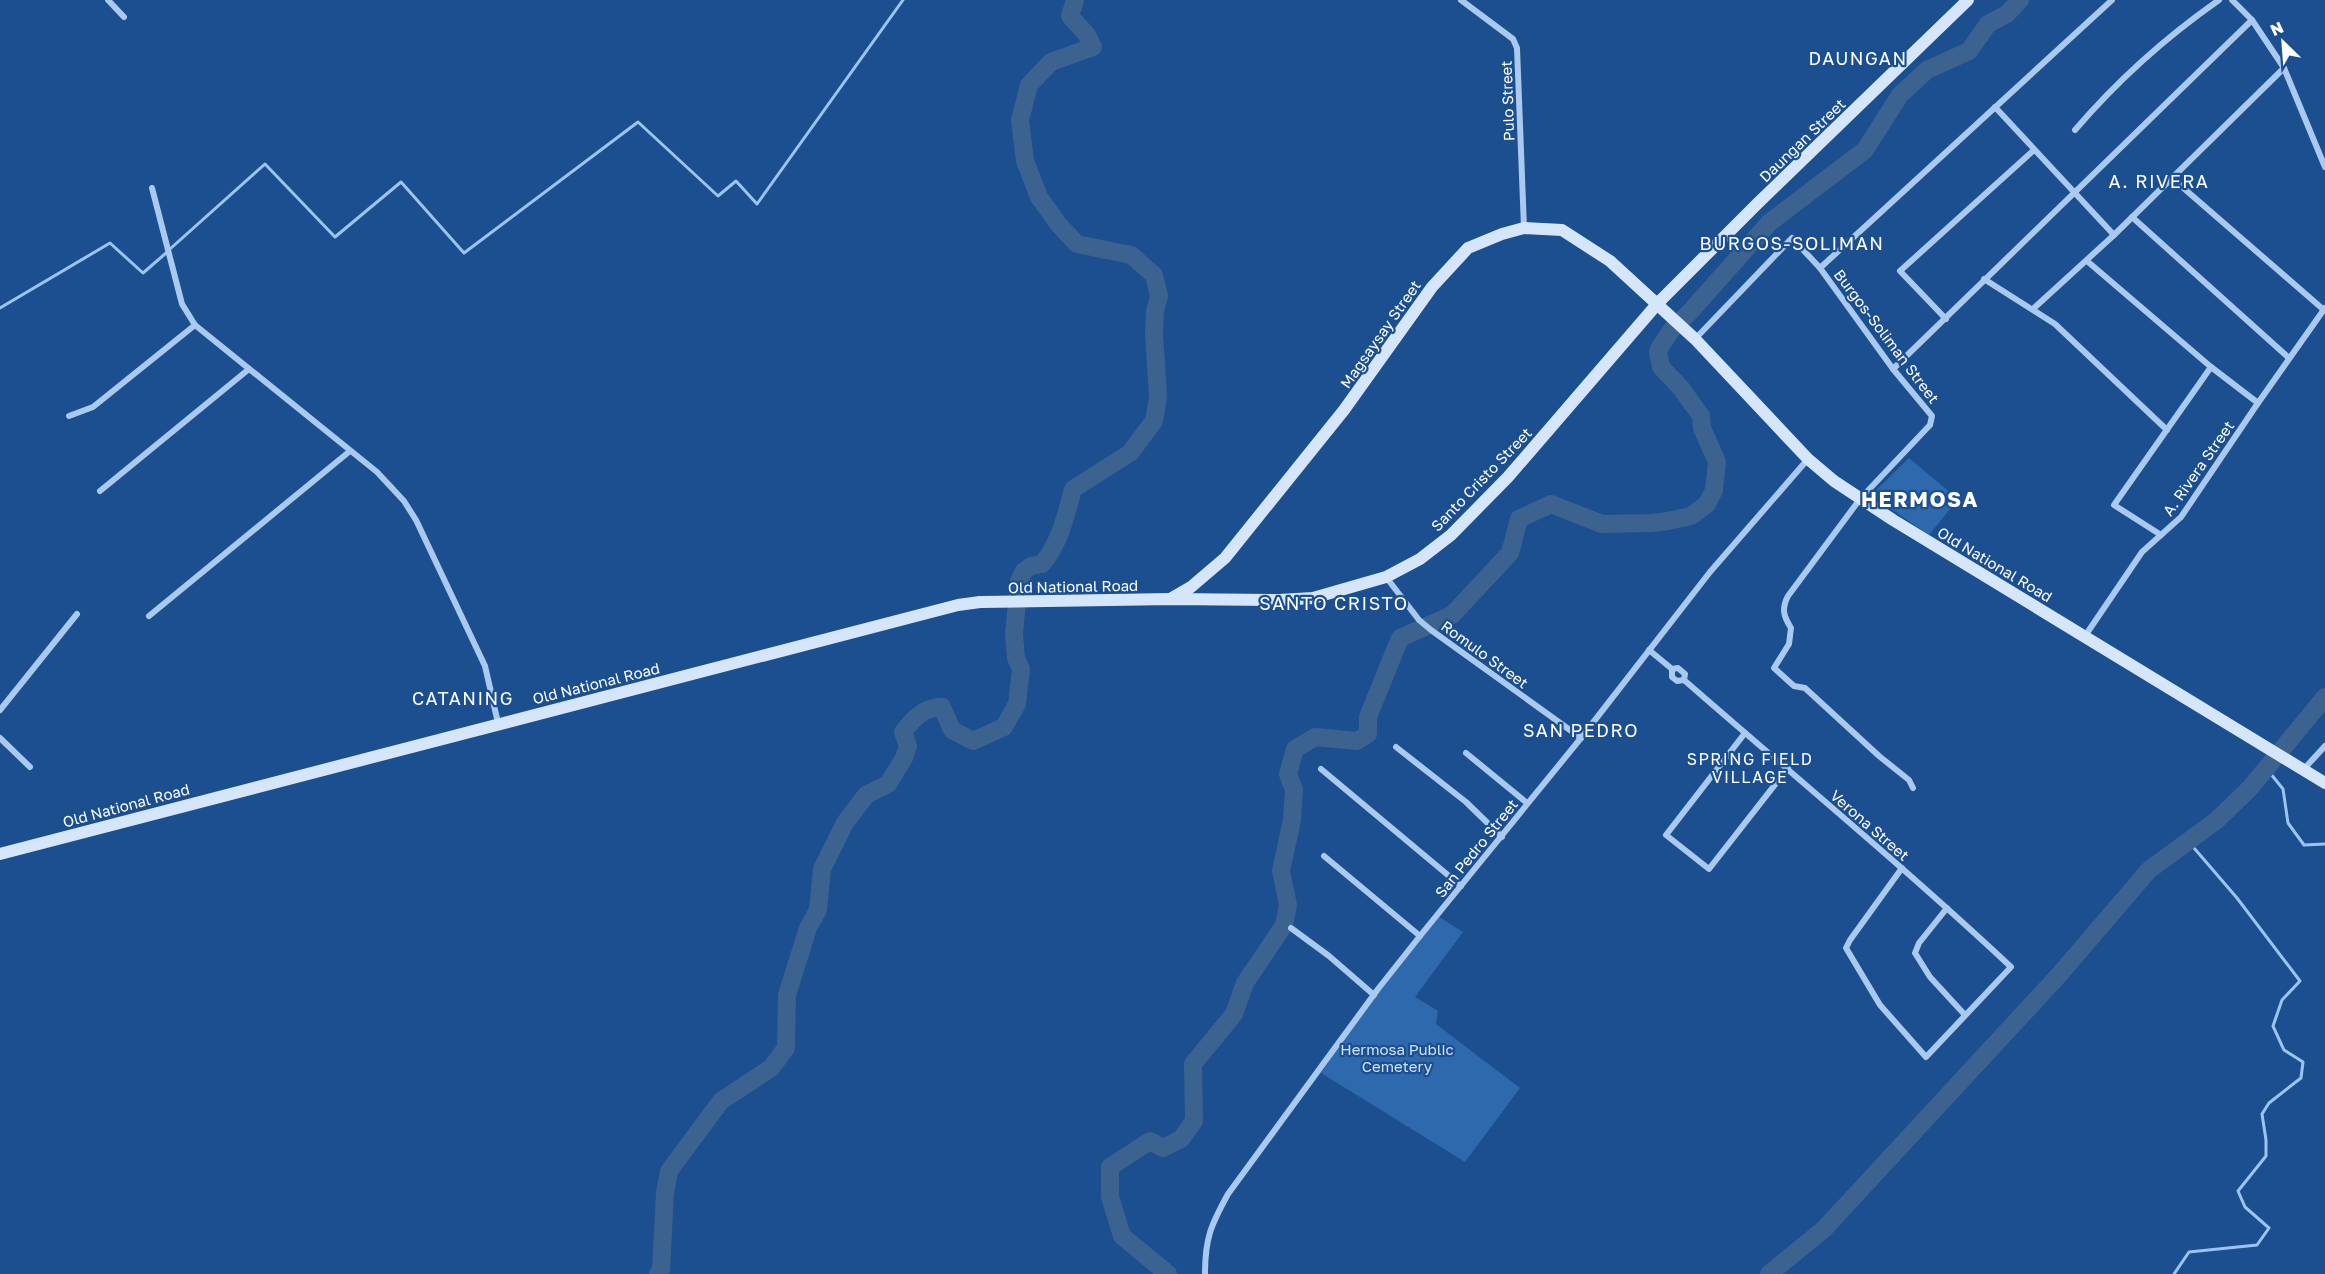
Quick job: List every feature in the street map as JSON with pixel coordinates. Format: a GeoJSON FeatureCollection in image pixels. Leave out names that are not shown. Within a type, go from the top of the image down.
{"type":"FeatureCollection","features":[{"type":"Feature","properties":{"kind":"main road","name":"Daungan Street"},"geometry":{"type":"LineString","coordinates":[[1658,303],[1968,0]]}},
{"type":"Feature","properties":{"kind":"main road","name":"Magsaysay Street"},"geometry":{"type":"LineString","coordinates":[[1171,599],[1225,558],[1344,410],[1432,286],[1468,248],[1524,228],[1562,231],[1610,261],[1658,303]]}},
{"type":"Feature","properties":{"kind":"main road","name":"Old National Road"},"geometry":{"type":"LineString","coordinates":[[1658,303],[1808,459],[1834,481],[2325,783]]}},
{"type":"Feature","properties":{"kind":"main road","name":"Santo Cristo Street"},"geometry":{"type":"LineString","coordinates":[[1171,599],[1313,598],[1386,577],[1420,560],[1451,535],[1508,477],[1658,303]]}},
{"type":"Feature","properties":{"kind":"main road","name":"Old National Road"},"geometry":{"type":"LineString","coordinates":[[0,854],[929,612],[980,602],[1171,599]]}},
{"type":"Feature","properties":{"kind":"street"},"geometry":{"type":"LineString","coordinates":[[108,0],[124,17]]}},
{"type":"Feature","properties":{"kind":"street","name":"Pulo Street"},"geometry":{"type":"LineString","coordinates":[[1461,0],[1513,39],[1517,48],[1524,228]]}},
{"type":"Feature","properties":{"kind":"street"},"geometry":{"type":"LineString","coordinates":[[1820,268],[2112,0]]}},
{"type":"Feature","properties":{"kind":"street"},"geometry":{"type":"LineString","coordinates":[[2075,130],[2119,82],[2187,22],[2219,0]]}},
{"type":"Feature","properties":{"kind":"street"},"geometry":{"type":"LineString","coordinates":[[2232,0],[2252,20],[2284,68],[2325,167]]}},
{"type":"Feature","properties":{"kind":"street"},"geometry":{"type":"LineString","coordinates":[[1893,369],[2252,20]]}},
{"type":"Feature","properties":{"kind":"street"},"geometry":{"type":"LineString","coordinates":[[2033,309],[2173,179],[2284,68]]}},
{"type":"Feature","properties":{"kind":"street"},"geometry":{"type":"LineString","coordinates":[[1995,107],[2114,235]]}},
{"type":"Feature","properties":{"kind":"street"},"geometry":{"type":"LineString","coordinates":[[1946,319],[1900,271],[2034,150]]}},
{"type":"Feature","properties":{"kind":"street"},"geometry":{"type":"LineString","coordinates":[[2173,179],[2325,309]]}},
{"type":"Feature","properties":{"kind":"street"},"geometry":{"type":"LineString","coordinates":[[152,188],[182,304],[195,325],[393,488],[416,520],[485,666],[498,723]]}},
{"type":"Feature","properties":{"kind":"street"},"geometry":{"type":"LineString","coordinates":[[2132,217],[2289,358]]}},
{"type":"Feature","properties":{"kind":"street","name":"Burgos-Soliman Street"},"geometry":{"type":"LineString","coordinates":[[1695,339],[1792,238],[1820,268],[1893,369],[1931,413],[1932,423],[1860,499],[1783,605],[1784,617],[1791,628],[1789,644],[1774,668],[1794,686],[1806,688],[1879,756],[1909,780],[1913,788]]}},
{"type":"Feature","properties":{"kind":"street"},"geometry":{"type":"LineString","coordinates":[[2087,261],[2211,367],[2258,403]]}},
{"type":"Feature","properties":{"kind":"street"},"geometry":{"type":"LineString","coordinates":[[1984,279],[2055,324],[2167,430]]}},
{"type":"Feature","properties":{"kind":"street","name":"A. Rivera Street"},"geometry":{"type":"LineString","coordinates":[[2085,636],[2142,552],[2181,517],[2325,309]]}},
{"type":"Feature","properties":{"kind":"street"},"geometry":{"type":"LineString","coordinates":[[69,416],[93,407],[195,325]]}},
{"type":"Feature","properties":{"kind":"street"},"geometry":{"type":"LineString","coordinates":[[2161,536],[2114,505],[2211,367]]}},
{"type":"Feature","properties":{"kind":"street"},"geometry":{"type":"LineString","coordinates":[[100,491],[249,369]]}},
{"type":"Feature","properties":{"kind":"street"},"geometry":{"type":"LineString","coordinates":[[149,616],[350,451]]}},
{"type":"Feature","properties":{"kind":"street","name":"San Pedro Street"},"geometry":{"type":"LineString","coordinates":[[1205,1274],[1207,1237],[1228,1194],[1374,994],[1581,738],[1710,572],[1808,459]]}},
{"type":"Feature","properties":{"kind":"street","name":"Romulo Street"},"geometry":{"type":"LineString","coordinates":[[1386,577],[1419,620],[1431,630],[1581,738]]}},
{"type":"Feature","properties":{"kind":"street"},"geometry":{"type":"LineString","coordinates":[[0,710],[76,614]]}},
{"type":"Feature","properties":{"kind":"street","name":"Verona Street"},"geometry":{"type":"LineString","coordinates":[[1649,650],[1672,669],[1678,668],[1685,674],[1684,680],[1902,868],[2011,967],[1965,1015]]}},
{"type":"Feature","properties":{"kind":"street"},"geometry":{"type":"LineString","coordinates":[[1745,733],[1666,835],[1709,869],[1788,768]]}},
{"type":"Feature","properties":{"kind":"street"},"geometry":{"type":"LineString","coordinates":[[0,738],[30,767]]}},
{"type":"Feature","properties":{"kind":"street"},"geometry":{"type":"LineString","coordinates":[[2303,770],[2325,746]]}},
{"type":"Feature","properties":{"kind":"street"},"geometry":{"type":"LineString","coordinates":[[1396,747],[1466,802],[1502,837]]}},
{"type":"Feature","properties":{"kind":"street"},"geometry":{"type":"LineString","coordinates":[[1466,753],[1527,803]]}},
{"type":"Feature","properties":{"kind":"street"},"geometry":{"type":"LineString","coordinates":[[1321,769],[1461,886]]}},
{"type":"Feature","properties":{"kind":"street"},"geometry":{"type":"LineString","coordinates":[[1324,856],[1420,936]]}},
{"type":"Feature","properties":{"kind":"street"},"geometry":{"type":"LineString","coordinates":[[1902,868],[1846,948],[1880,1005],[1926,1058],[1965,1015],[1930,976],[1915,953],[1919,943],[1947,908]]}},
{"type":"Feature","properties":{"kind":"street"},"geometry":{"type":"LineString","coordinates":[[1291,928],[1374,994]]}},
{"type":"Feature","properties":{"kind":"green space"},"geometry":{"type":"Polygon","coordinates":[[[1909,458],[1958,499],[1929,535],[1871,495],[1909,458]]]}},
{"type":"Feature","properties":{"kind":"green space","name":"Hermosa Public Cemetery"},"geometry":{"type":"Polygon","coordinates":[[[1439,917],[1463,932],[1415,997],[1438,1011],[1436,1024],[1520,1088],[1465,1162],[1321,1073],[1392,972],[1439,917]]]}},
{"type":"Feature","properties":{"kind":"waterway"},"geometry":{"type":"LineString","coordinates":[[170,249],[265,164],[335,237],[401,182],[464,253],[638,122],[718,196],[736,181],[757,204],[903,0]]}},
{"type":"Feature","properties":{"kind":"waterway"},"geometry":{"type":"LineString","coordinates":[[658,1274],[661,1270],[665,1193],[669,1171],[721,1101],[771,1068],[786,1048],[787,995],[808,928],[818,910],[822,869],[845,823],[866,795],[888,784],[904,758],[908,746],[903,732],[915,718],[925,711],[942,707],[952,730],[973,741],[1004,727],[1017,704],[1021,669],[1016,658],[1014,634],[1019,581],[1024,571],[1031,566],[1042,564],[1048,556],[1062,528],[1073,489],[1130,453],[1154,421],[1158,397],[1154,334],[1155,311],[1159,296],[1154,275],[1131,255],[1077,244],[1059,225],[1039,197],[1025,161],[1020,120],[1029,85],[1051,62],[1093,47],[1087,35],[1070,16],[1075,0]]}},
{"type":"Feature","properties":{"kind":"waterway"},"geometry":{"type":"LineString","coordinates":[[1168,1274],[1122,1236],[1110,1197],[1110,1167],[1150,1141],[1163,1148],[1181,1139],[1194,1121],[1193,1064],[1234,1014],[1245,983],[1284,925],[1288,905],[1281,871],[1292,820],[1294,790],[1288,774],[1295,749],[1315,737],[1357,741],[1368,734],[1368,717],[1400,638],[1452,615],[1510,553],[1519,519],[1551,504],[1602,524],[1651,523],[1691,516],[1707,504],[1714,490],[1717,462],[1702,428],[1701,416],[1681,388],[1661,367],[1658,352],[1660,347],[1673,328],[1769,223],[1865,150],[1900,95],[1927,70],[1969,51],[1988,24],[2007,14],[2020,0]]}},
{"type":"Feature","properties":{"kind":"waterway"},"geometry":{"type":"LineString","coordinates":[[0,308],[110,243],[143,273],[166,253]]}},
{"type":"Feature","properties":{"kind":"waterway"},"geometry":{"type":"LineString","coordinates":[[1769,1274],[1824,1229],[2059,975],[2149,870],[2217,820],[2250,788],[2325,697]]}},
{"type":"Feature","properties":{"kind":"waterway"},"geometry":{"type":"LineString","coordinates":[[2266,768],[2283,789],[2288,823],[2304,845],[2325,844]]}},
{"type":"Feature","properties":{"kind":"waterway"},"geometry":{"type":"LineString","coordinates":[[2174,1274],[2189,1252],[2257,1245],[2269,1228],[2245,1207],[2238,1191],[2266,1156],[2262,1114],[2269,1103],[2301,1078],[2303,1062],[2284,1050],[2273,1026],[2282,1000],[2300,981],[2237,898],[2188,841]]}},
{"type":"Feature","properties":{"kind":"district","name":"DAUNGAN"},"geometry":{"type":"Point","coordinates":[1858,58]}},
{"type":"Feature","properties":{"kind":"district","name":"A. RIVERA"},"geometry":{"type":"Point","coordinates":[2159,181]}},
{"type":"Feature","properties":{"kind":"district","name":"BURGOS-SOLIMAN"},"geometry":{"type":"Point","coordinates":[1792,243]}},
{"type":"Feature","properties":{"kind":"district","name":"HERMOSA"},"geometry":{"type":"Point","coordinates":[1920,499]}},
{"type":"Feature","properties":{"kind":"district","name":"SANTO CRISTO"},"geometry":{"type":"Point","coordinates":[1334,603]}},
{"type":"Feature","properties":{"kind":"district","name":"CATANING"},"geometry":{"type":"Point","coordinates":[463,698]}},
{"type":"Feature","properties":{"kind":"district","name":"SAN PEDRO"},"geometry":{"type":"Point","coordinates":[1581,730]}},
{"type":"Feature","properties":{"kind":"district","name":"SPRING FIELD VILLAGE"},"geometry":{"type":"Point","coordinates":[1750,768]}}]}
